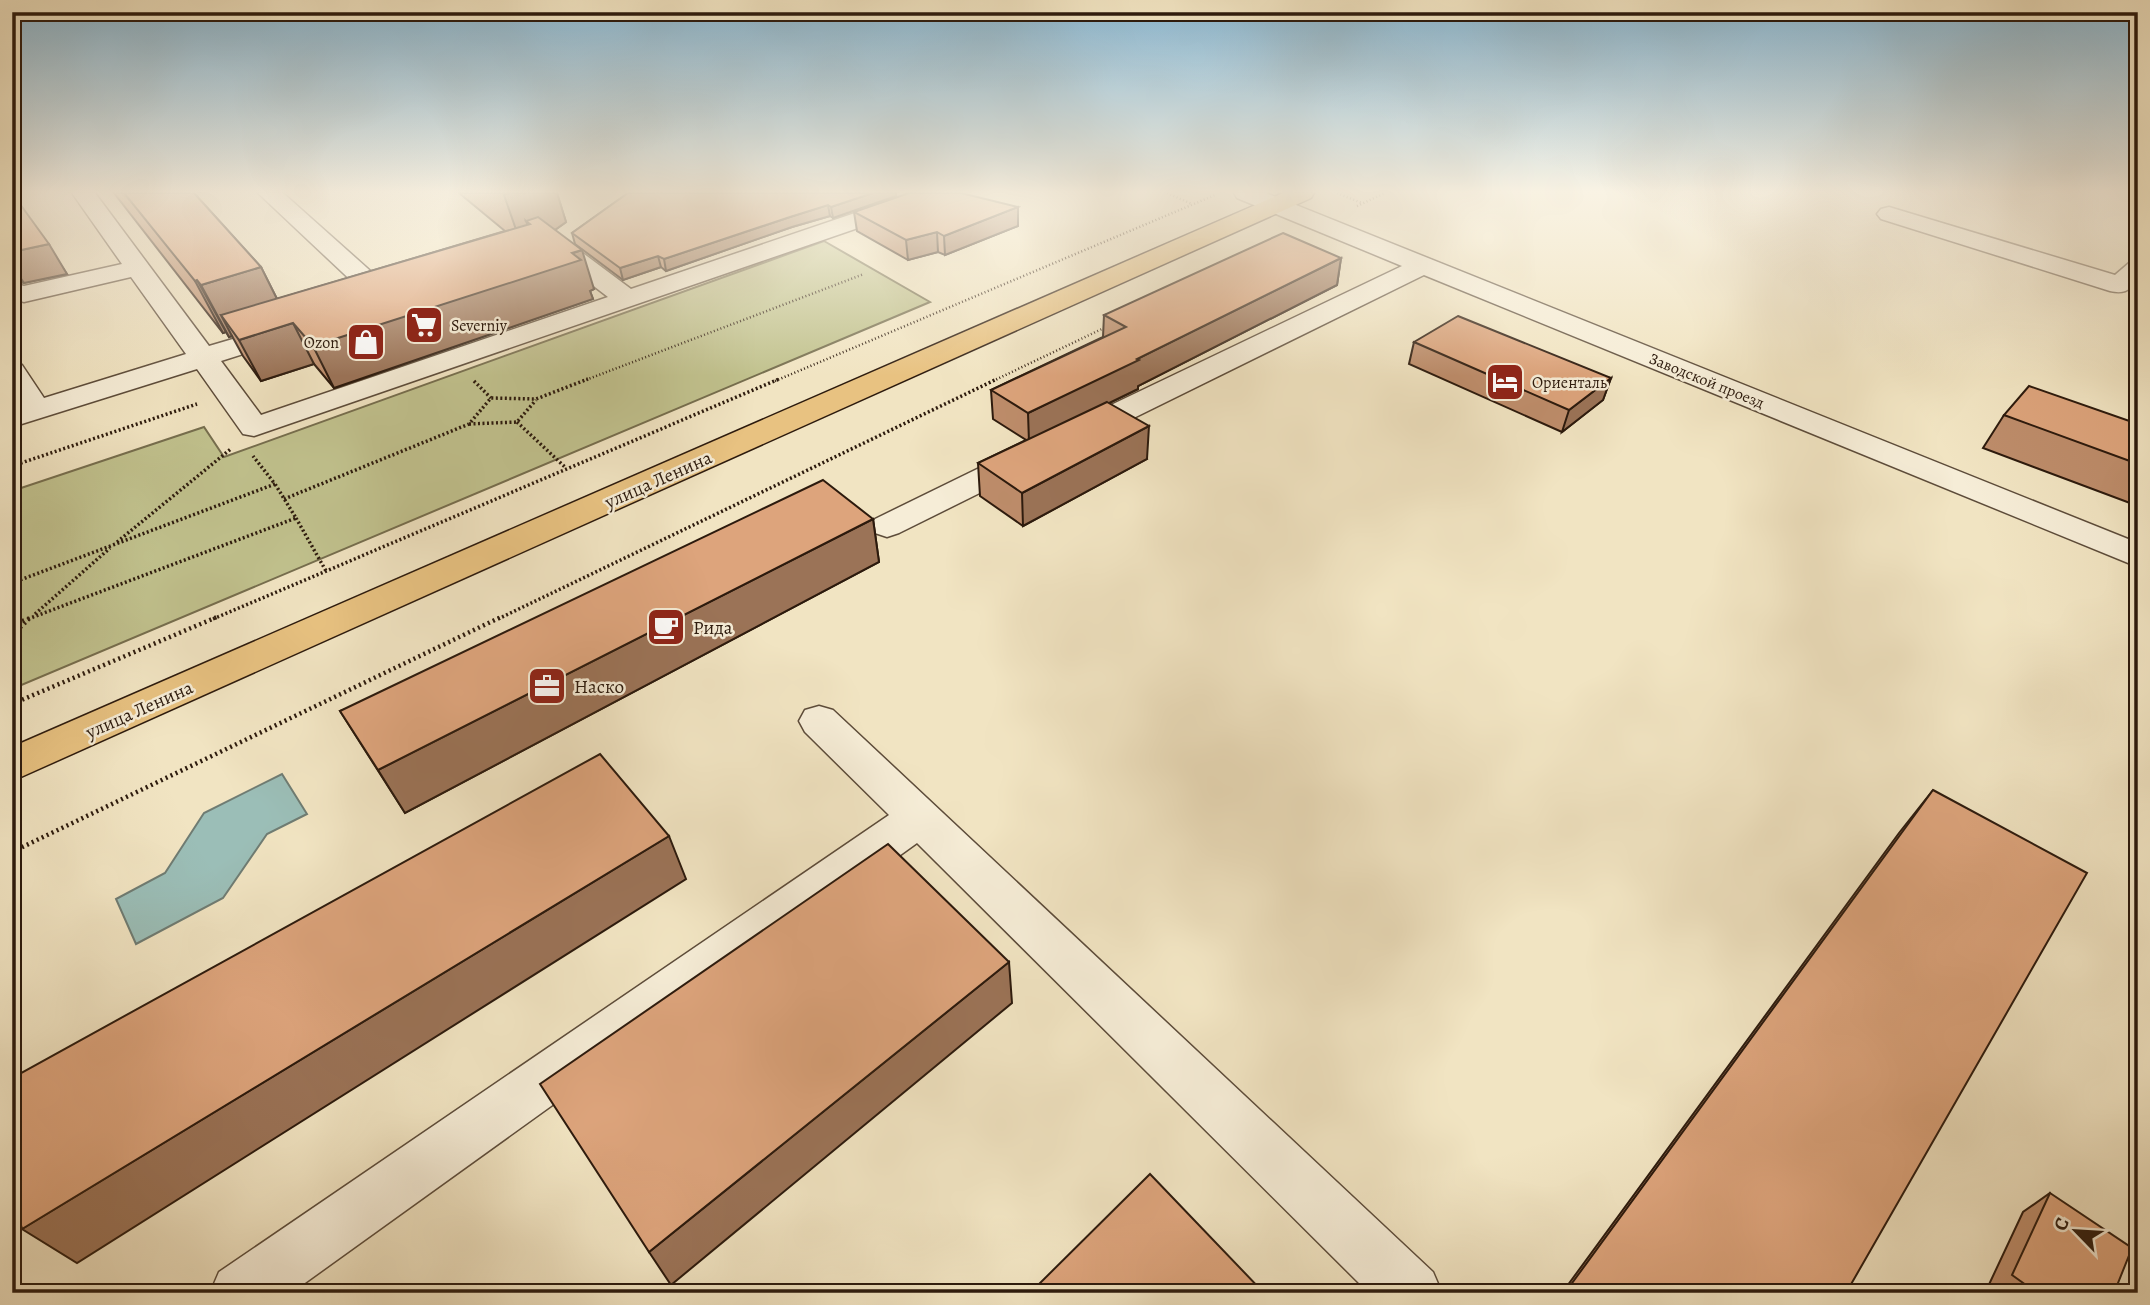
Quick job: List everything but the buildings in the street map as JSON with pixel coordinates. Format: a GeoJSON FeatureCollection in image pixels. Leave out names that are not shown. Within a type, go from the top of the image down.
{"type":"FeatureCollection","features":[{"type":"Feature","properties":{"kind":"main road","name":"улица Ленина"},"geometry":{"type":"LineString","coordinates":[[12,765],[1165,254]]}},
{"type":"Feature","properties":{"kind":"street"},"geometry":{"type":"LineString","coordinates":[[127,254],[228,393],[247,434],[759,254]]}},
{"type":"Feature","properties":{"kind":"street"},"geometry":{"type":"LineString","coordinates":[[337,254],[385,298]]}},
{"type":"Feature","properties":{"kind":"street"},"geometry":{"type":"LineString","coordinates":[[516,257],[524,254]]}},
{"type":"Feature","properties":{"kind":"street"},"geometry":{"type":"LineString","coordinates":[[583,254],[628,299]]}},
{"type":"Feature","properties":{"kind":"street","name":"Заводской проезд"},"geometry":{"type":"LineString","coordinates":[[1396,254],[2138,556]]}},
{"type":"Feature","properties":{"kind":"street"},"geometry":{"type":"LineString","coordinates":[[2018,254],[2119,285],[2138,268]]}},
{"type":"Feature","properties":{"kind":"street"},"geometry":{"type":"LineString","coordinates":[[887,526],[1424,265]]}},
{"type":"Feature","properties":{"kind":"street"},"geometry":{"type":"LineString","coordinates":[[12,291],[24,294],[137,268]]}},
{"type":"Feature","properties":{"kind":"street"},"geometry":{"type":"LineString","coordinates":[[359,307],[411,290]]}},
{"type":"Feature","properties":{"kind":"street"},"geometry":{"type":"LineString","coordinates":[[12,371],[25,414],[307,324]]}},
{"type":"Feature","properties":{"kind":"street"},"geometry":{"type":"LineString","coordinates":[[819,721],[1412,1293]]}},
{"type":"Feature","properties":{"kind":"street"},"geometry":{"type":"LineString","coordinates":[[240,1293],[920,817]]}},
{"type":"Feature","properties":{"kind":"path"},"geometry":{"type":"LineString","coordinates":[[12,704],[1074,254]]}},
{"type":"Feature","properties":{"kind":"path"},"geometry":{"type":"LineString","coordinates":[[469,424],[491,398],[536,399],[864,274]]}},
{"type":"Feature","properties":{"kind":"path"},"geometry":{"type":"LineString","coordinates":[[12,852],[1108,327]]}},
{"type":"Feature","properties":{"kind":"path"},"geometry":{"type":"LineString","coordinates":[[12,466],[228,393]]}},
{"type":"Feature","properties":{"kind":"path"},"geometry":{"type":"LineString","coordinates":[[517,422],[536,399]]}},
{"type":"Feature","properties":{"kind":"path"},"geometry":{"type":"LineString","coordinates":[[284,499],[469,424],[517,422],[566,468]]}},
{"type":"Feature","properties":{"kind":"path"},"geometry":{"type":"LineString","coordinates":[[12,635],[113,545],[247,434],[326,571]]}},
{"type":"Feature","properties":{"kind":"path"},"geometry":{"type":"LineString","coordinates":[[12,583],[275,484]]}},
{"type":"Feature","properties":{"kind":"path"},"geometry":{"type":"LineString","coordinates":[[12,625],[296,518]]}},
{"type":"Feature","properties":{"kind":"green space"},"geometry":{"type":"Polygon","coordinates":[[[788,254],[846,254],[930,302],[12,689],[12,491],[204,427],[224,457],[788,254]]]}},
{"type":"Feature","properties":{"kind":"water"},"geometry":{"type":"Polygon","coordinates":[[[282,774],[307,814],[267,834],[223,898],[136,944],[116,899],[165,873],[204,813],[282,774]]]}},
{"type":"Feature","properties":{"kind":"place","name":"Severniy"},"geometry":{"type":"Point","coordinates":[424,325]}},
{"type":"Feature","properties":{"kind":"place","name":"Ozon"},"geometry":{"type":"Point","coordinates":[366,342]}},
{"type":"Feature","properties":{"kind":"place","name":"Ориенталь"},"geometry":{"type":"Point","coordinates":[1505,382]}},
{"type":"Feature","properties":{"kind":"place","name":"Рида"},"geometry":{"type":"Point","coordinates":[666,627]}},
{"type":"Feature","properties":{"kind":"place","name":"Наско"},"geometry":{"type":"Point","coordinates":[547,686]}}]}
